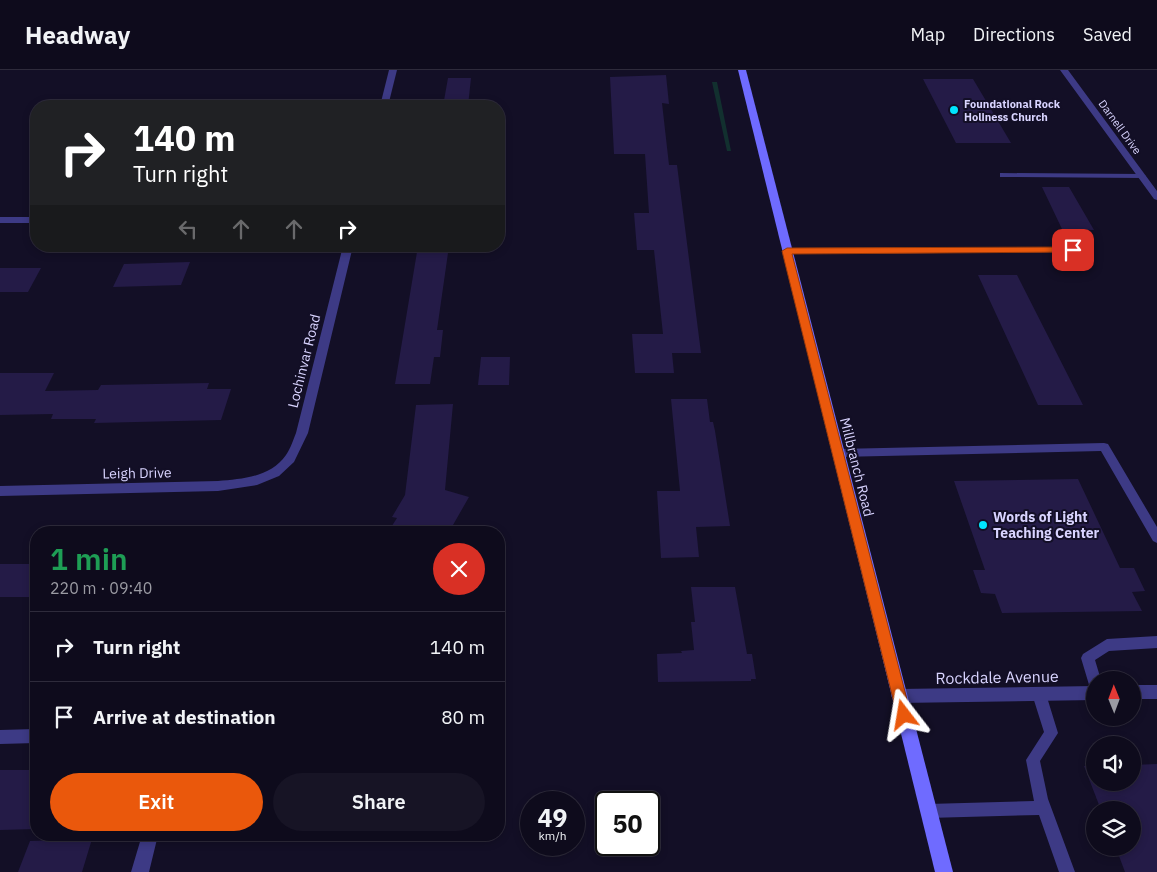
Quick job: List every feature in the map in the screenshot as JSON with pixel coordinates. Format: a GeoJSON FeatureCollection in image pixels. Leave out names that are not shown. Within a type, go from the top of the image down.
{"type":"FeatureCollection","features":[{"type":"Feature","properties":{"kind":"main road","name":"Millbranch Road"},"geometry":{"type":"LineString","coordinates":[[742,70],[944,872]]}},
{"type":"Feature","properties":{"kind":"street"},"geometry":{"type":"LineString","coordinates":[[386,100],[393,70]]}},
{"type":"Feature","properties":{"kind":"street","name":"Darnell Drive"},"geometry":{"type":"LineString","coordinates":[[1064,70],[1157,198]]}},
{"type":"Feature","properties":{"kind":"street"},"geometry":{"type":"LineString","coordinates":[[0,220],[30,220]]}},
{"type":"Feature","properties":{"kind":"street","name":"Lochinvar Road"},"geometry":{"type":"LineString","coordinates":[[273,475],[291,458],[302,433],[347,252]]}},
{"type":"Feature","properties":{"kind":"street","name":"Leigh Drive"},"geometry":{"type":"LineString","coordinates":[[0,491],[218,486],[250,482],[273,475]]}},
{"type":"Feature","properties":{"kind":"street"},"geometry":{"type":"LineString","coordinates":[[1141,692],[1157,692]]}},
{"type":"Feature","properties":{"kind":"street","name":"Rockdale Avenue"},"geometry":{"type":"LineString","coordinates":[[899,696],[1086,693]]}},
{"type":"Feature","properties":{"kind":"street"},"geometry":{"type":"LineString","coordinates":[[0,737],[30,736]]}},
{"type":"Feature","properties":{"kind":"street"},"geometry":{"type":"LineString","coordinates":[[140,872],[148,841]]}},
{"type":"Feature","properties":{"kind":"lane"},"geometry":{"type":"LineString","coordinates":[[1002,175],[1142,176]]}},
{"type":"Feature","properties":{"kind":"lane"},"geometry":{"type":"LineString","coordinates":[[787,251],[1073,250]]}},
{"type":"Feature","properties":{"kind":"lane"},"geometry":{"type":"LineString","coordinates":[[838,453],[1104,447],[1157,538]]}},
{"type":"Feature","properties":{"kind":"lane"},"geometry":{"type":"LineString","coordinates":[[1092,671],[1088,658],[1107,645],[1157,642]]}},
{"type":"Feature","properties":{"kind":"lane"},"geometry":{"type":"LineString","coordinates":[[1039,694],[1052,733],[1033,760],[1044,808],[1068,872]]}},
{"type":"Feature","properties":{"kind":"lane"},"geometry":{"type":"LineString","coordinates":[[928,811],[1044,808]]}},
{"type":"Feature","properties":{"kind":"green space"},"geometry":{"type":"Polygon","coordinates":[[[712,82],[717,82],[731,151],[727,151],[712,82]]]}},
{"type":"Feature","properties":{"kind":"building"},"geometry":{"type":"Polygon","coordinates":[[[666,75],[669,104],[662,103],[669,165],[677,165],[701,353],[672,353],[674,373],[635,373],[632,334],[663,334],[654,250],[637,250],[634,213],[649,213],[645,154],[614,154],[610,77],[666,75]]]}},
{"type":"Feature","properties":{"kind":"building"},"geometry":{"type":"Polygon","coordinates":[[[448,78],[471,78],[469,100],[444,100],[448,78]]]}},
{"type":"Feature","properties":{"kind":"building"},"geometry":{"type":"Polygon","coordinates":[[[923,79],[973,79],[1011,143],[956,143],[923,79]]]}},
{"type":"Feature","properties":{"kind":"building"},"geometry":{"type":"Polygon","coordinates":[[[1042,187],[1069,187],[1094,230],[1062,229],[1042,187]]]}},
{"type":"Feature","properties":{"kind":"building"},"geometry":{"type":"Polygon","coordinates":[[[417,252],[448,252],[437,330],[443,330],[440,357],[434,357],[430,384],[395,384],[417,252]]]}},
{"type":"Feature","properties":{"kind":"building"},"geometry":{"type":"Polygon","coordinates":[[[190,262],[181,285],[113,287],[124,264],[190,262]]]}},
{"type":"Feature","properties":{"kind":"building"},"geometry":{"type":"Polygon","coordinates":[[[0,268],[41,268],[28,292],[0,292],[0,268]]]}},
{"type":"Feature","properties":{"kind":"building"},"geometry":{"type":"Polygon","coordinates":[[[978,275],[1017,275],[1083,405],[1038,405],[978,275]]]}},
{"type":"Feature","properties":{"kind":"building"},"geometry":{"type":"Polygon","coordinates":[[[481,357],[510,357],[509,385],[478,385],[481,357]]]}},
{"type":"Feature","properties":{"kind":"building"},"geometry":{"type":"Polygon","coordinates":[[[0,373],[54,373],[45,391],[98,390],[101,385],[209,383],[207,389],[231,389],[221,420],[94,423],[96,419],[51,419],[53,414],[0,415],[0,373]]]}},
{"type":"Feature","properties":{"kind":"building"},"geometry":{"type":"Polygon","coordinates":[[[671,399],[707,399],[710,422],[713,422],[715,431],[730,526],[696,527],[699,557],[661,558],[657,491],[680,491],[671,399]]]}},
{"type":"Feature","properties":{"kind":"building"},"geometry":{"type":"Polygon","coordinates":[[[453,404],[445,490],[469,497],[452,526],[392,526],[397,518],[392,517],[405,495],[416,405],[453,404]]]}},
{"type":"Feature","properties":{"kind":"building"},"geometry":{"type":"Polygon","coordinates":[[[1078,479],[1120,568],[1134,568],[1145,591],[1132,592],[1142,611],[1002,613],[995,594],[981,593],[973,570],[985,570],[954,481],[1078,479]]]}},
{"type":"Feature","properties":{"kind":"building"},"geometry":{"type":"Polygon","coordinates":[[[0,564],[30,564],[30,597],[0,597],[0,564]]]}},
{"type":"Feature","properties":{"kind":"building"},"geometry":{"type":"Polygon","coordinates":[[[691,587],[735,587],[747,654],[752,654],[756,679],[751,679],[751,681],[658,682],[657,654],[682,653],[681,651],[694,650],[691,622],[695,622],[691,587]]]}},
{"type":"Feature","properties":{"kind":"building"},"geometry":{"type":"Polygon","coordinates":[[[1157,764],[1157,872],[1125,872],[1119,856],[1141,856],[1141,801],[1098,801],[1094,791],[1141,791],[1141,765],[1157,764]]]}},
{"type":"Feature","properties":{"kind":"building"},"geometry":{"type":"Polygon","coordinates":[[[0,770],[30,770],[30,829],[0,830],[0,770]]]}},
{"type":"Feature","properties":{"kind":"building"},"geometry":{"type":"Polygon","coordinates":[[[30,841],[91,841],[82,872],[18,872],[30,841]]]}},
{"type":"Feature","properties":{"kind":"place","name":"Foundational Rock Holiness Church"},"geometry":{"type":"Point","coordinates":[954,110]}},
{"type":"Feature","properties":{"kind":"place","name":"Words of Light Teaching Center"},"geometry":{"type":"Point","coordinates":[983,525]}},
{"type":"Feature","properties":{"kind":"route"},"geometry":{"type":"LineString","coordinates":[[904,715],[787,251],[1073,250]]}}]}
